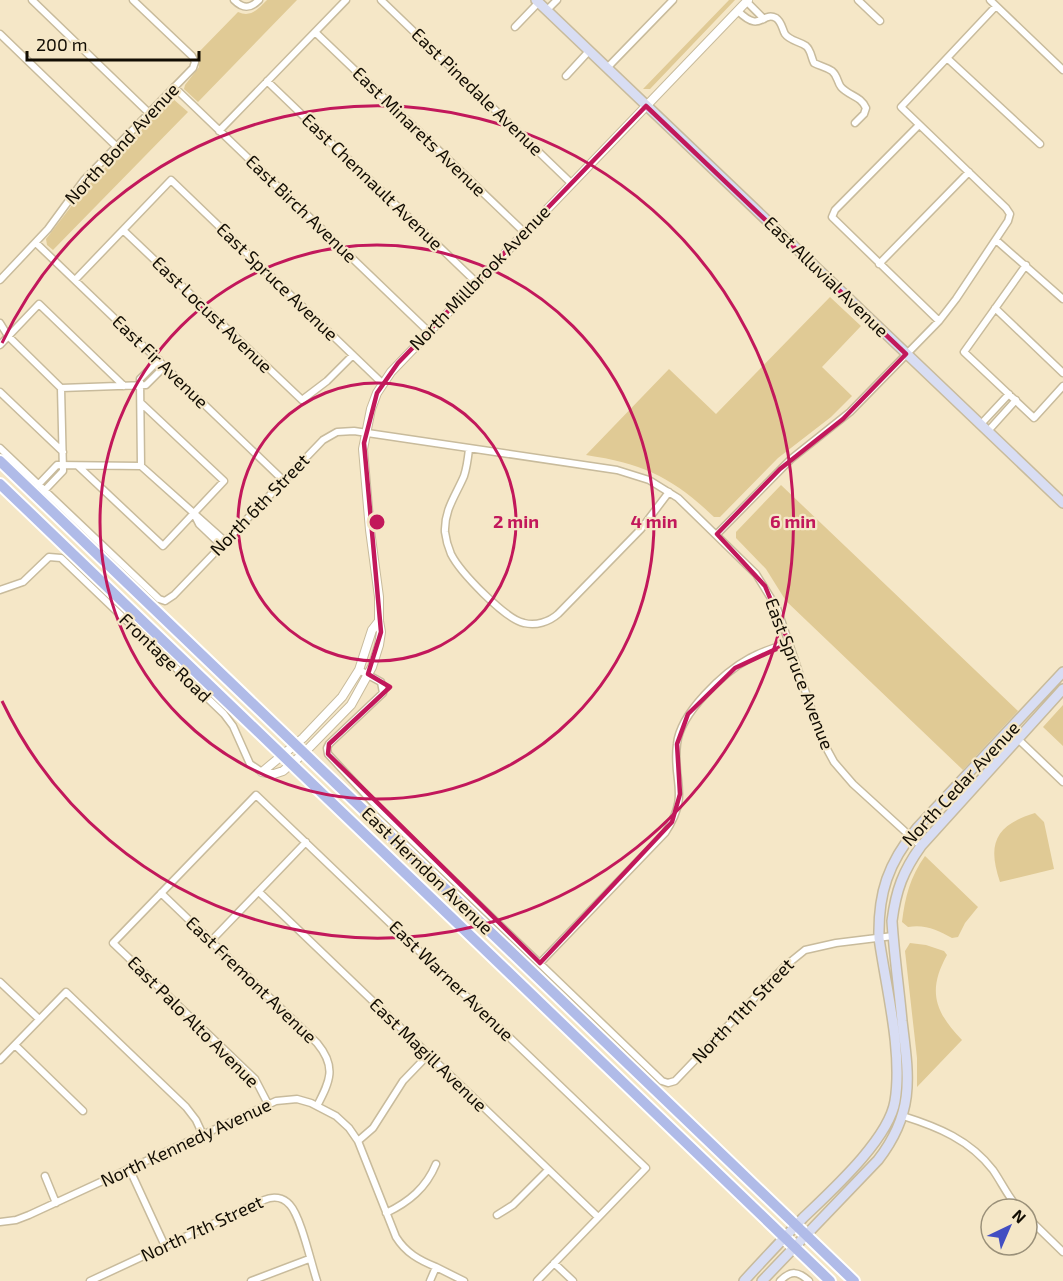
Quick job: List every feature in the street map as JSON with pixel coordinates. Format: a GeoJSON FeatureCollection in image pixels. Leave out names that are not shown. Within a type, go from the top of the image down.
{"type":"FeatureCollection","features":[{"type":"Feature","properties":{"kind":"main road","name":"East Alluvial Avenue"},"geometry":{"type":"LineString","coordinates":[[538,1],[1063,503]]}},
{"type":"Feature","properties":{"kind":"main road","name":"East Herndon Avenue"},"geometry":{"type":"LineString","coordinates":[[0,461],[854,1281]]}},
{"type":"Feature","properties":{"kind":"main road","name":"East Herndon Avenue"},"geometry":{"type":"LineString","coordinates":[[0,483],[830,1281]]}},
{"type":"Feature","properties":{"kind":"main road","name":"North Cedar Avenue"},"geometry":{"type":"LineString","coordinates":[[744,1281],[863,1156],[892,1113],[897,1082],[894,1038],[879,938],[879,906],[885,881],[897,854],[910,837],[1063,672]]}},
{"type":"Feature","properties":{"kind":"main road","name":"North Cedar Avenue"},"geometry":{"type":"LineString","coordinates":[[762,1281],[878,1161],[903,1116],[908,1067],[892,921],[904,872],[921,846],[1063,689]]}},
{"type":"Feature","properties":{"kind":"main road"},"geometry":{"type":"LineString","coordinates":[[1018,739],[1020,730],[1044,703],[1044,694]]}},
{"type":"Feature","properties":{"kind":"main road"},"geometry":{"type":"LineString","coordinates":[[894,1038],[902,1057],[903,1081],[899,1108],[903,1116]]}},
{"type":"Feature","properties":{"kind":"main road"},"geometry":{"type":"LineString","coordinates":[[878,1161],[877,1152],[890,1132],[894,1119],[892,1113]]}},
{"type":"Feature","properties":{"kind":"street"},"geometry":{"type":"LineString","coordinates":[[32,0],[149,113]]}},
{"type":"Feature","properties":{"kind":"street","name":"North Bond Avenue"},"geometry":{"type":"LineString","coordinates":[[0,280],[36,243],[78,187],[193,68],[195,62],[192,56],[133,0]]}},
{"type":"Feature","properties":{"kind":"street"},"geometry":{"type":"LineString","coordinates":[[234,0],[240,6],[247,8],[255,5],[259,0]]}},
{"type":"Feature","properties":{"kind":"street"},"geometry":{"type":"LineString","coordinates":[[219,131],[346,0]]}},
{"type":"Feature","properties":{"kind":"street","name":"East Pinedale Avenue"},"geometry":{"type":"LineString","coordinates":[[381,0],[572,184]]}},
{"type":"Feature","properties":{"kind":"street"},"geometry":{"type":"LineString","coordinates":[[547,10],[557,0]]}},
{"type":"Feature","properties":{"kind":"street"},"geometry":{"type":"LineString","coordinates":[[607,68],[673,0]]}},
{"type":"Feature","properties":{"kind":"street"},"geometry":{"type":"LineString","coordinates":[[858,0],[880,21]]}},
{"type":"Feature","properties":{"kind":"street"},"geometry":{"type":"LineString","coordinates":[[990,0],[1063,70]]}},
{"type":"Feature","properties":{"kind":"street","name":"East Alluvial Avenue"},"geometry":{"type":"LineString","coordinates":[[515,27],[538,1]]}},
{"type":"Feature","properties":{"kind":"street"},"geometry":{"type":"LineString","coordinates":[[748,1],[764,19]]}},
{"type":"Feature","properties":{"kind":"street","name":"North Millbrook Avenue"},"geometry":{"type":"LineString","coordinates":[[262,772],[284,755],[300,749],[351,705],[368,674],[381,638],[379,597],[363,466],[365,433],[371,409],[383,384],[398,363],[428,331],[748,1]]}},
{"type":"Feature","properties":{"kind":"street"},"geometry":{"type":"LineString","coordinates":[[717,534],[780,469],[843,419],[939,321],[1008,221],[1010,214],[1006,208],[901,107],[996,6]]}},
{"type":"Feature","properties":{"kind":"street"},"geometry":{"type":"LineString","coordinates":[[738,11],[752,22],[775,18],[782,24],[789,37],[807,47],[814,63],[830,70],[837,78],[838,85],[865,104],[864,114],[855,123]]}},
{"type":"Feature","properties":{"kind":"street","name":"East Minarets Avenue"},"geometry":{"type":"LineString","coordinates":[[315,32],[524,232]]}},
{"type":"Feature","properties":{"kind":"street"},"geometry":{"type":"LineString","coordinates":[[0,34],[116,146]]}},
{"type":"Feature","properties":{"kind":"street"},"geometry":{"type":"LineString","coordinates":[[566,76],[589,51]]}},
{"type":"Feature","properties":{"kind":"street"},"geometry":{"type":"LineString","coordinates":[[947,58],[1040,144]]}},
{"type":"Feature","properties":{"kind":"street","name":"East Chennault Avenue"},"geometry":{"type":"LineString","coordinates":[[267,81],[476,282]]}},
{"type":"Feature","properties":{"kind":"street","name":"East Birch Avenue"},"geometry":{"type":"LineString","coordinates":[[174,87],[428,331]]}},
{"type":"Feature","properties":{"kind":"street"},"geometry":{"type":"LineString","coordinates":[[919,124],[835,210],[832,217],[939,321]]}},
{"type":"Feature","properties":{"kind":"street"},"geometry":{"type":"LineString","coordinates":[[879,264],[969,172]]}},
{"type":"Feature","properties":{"kind":"street","name":"East Spruce Avenue"},"geometry":{"type":"LineString","coordinates":[[123,230],[171,180],[383,384]]}},
{"type":"Feature","properties":{"kind":"street"},"geometry":{"type":"LineString","coordinates":[[75,280],[123,230]]}},
{"type":"Feature","properties":{"kind":"street","name":"East Locust Avenue"},"geometry":{"type":"LineString","coordinates":[[123,230],[302,400],[322,385],[353,355]]}},
{"type":"Feature","properties":{"kind":"street"},"geometry":{"type":"LineString","coordinates":[[996,240],[1063,299]]}},
{"type":"Feature","properties":{"kind":"street","name":"East Fir Avenue"},"geometry":{"type":"LineString","coordinates":[[36,243],[284,481]]}},
{"type":"Feature","properties":{"kind":"street"},"geometry":{"type":"LineString","coordinates":[[1026,265],[964,352],[1034,418],[1063,386]]}},
{"type":"Feature","properties":{"kind":"street"},"geometry":{"type":"LineString","coordinates":[[0,345],[39,304],[124,386]]}},
{"type":"Feature","properties":{"kind":"street"},"geometry":{"type":"LineString","coordinates":[[995,308],[1063,373]]}},
{"type":"Feature","properties":{"kind":"street"},"geometry":{"type":"LineString","coordinates":[[0,323],[8,336],[61,388],[63,471],[44,491],[0,448]]}},
{"type":"Feature","properties":{"kind":"street"},"geometry":{"type":"LineString","coordinates":[[0,332],[8,336]]}},
{"type":"Feature","properties":{"kind":"street"},"geometry":{"type":"LineString","coordinates":[[141,466],[140,379],[159,360]]}},
{"type":"Feature","properties":{"kind":"street"},"geometry":{"type":"LineString","coordinates":[[61,388],[146,385],[165,366]]}},
{"type":"Feature","properties":{"kind":"street"},"geometry":{"type":"LineString","coordinates":[[0,392],[63,452]]}},
{"type":"Feature","properties":{"kind":"street"},"geometry":{"type":"LineString","coordinates":[[985,427],[1009,394]]}},
{"type":"Feature","properties":{"kind":"street"},"geometry":{"type":"LineString","coordinates":[[985,427],[1016,400]]}},
{"type":"Feature","properties":{"kind":"street"},"geometry":{"type":"LineString","coordinates":[[78,466],[163,546],[224,481],[141,403]]}},
{"type":"Feature","properties":{"kind":"street","name":"North 6th Street"},"geometry":{"type":"LineString","coordinates":[[44,491],[159,599],[165,601],[174,595],[330,435],[344,430],[365,433]]}},
{"type":"Feature","properties":{"kind":"street","name":"East Spruce Avenue"},"geometry":{"type":"LineString","coordinates":[[365,433],[617,470],[649,480],[669,492],[717,534],[752,569],[765,586],[777,608],[822,740],[834,762],[853,784],[921,846]]}},
{"type":"Feature","properties":{"kind":"street"},"geometry":{"type":"LineString","coordinates":[[469,449],[466,470],[447,514],[445,534],[448,546],[454,560],[466,575],[506,614],[523,623],[544,623],[558,614],[641,529],[669,492]]}},
{"type":"Feature","properties":{"kind":"street"},"geometry":{"type":"LineString","coordinates":[[38,485],[57,465],[141,466],[193,514],[203,519],[223,543]]}},
{"type":"Feature","properties":{"kind":"street","name":"Frontage Road"},"geometry":{"type":"LineString","coordinates":[[0,590],[23,582],[44,561],[54,556],[61,558],[224,714],[233,726],[250,764],[262,772]]}},
{"type":"Feature","properties":{"kind":"street","name":"North Millbrook Avenue"},"geometry":{"type":"LineString","coordinates":[[262,772],[278,773],[292,763],[300,749],[336,705],[358,670],[372,630],[379,621]]}},
{"type":"Feature","properties":{"kind":"street"},"geometry":{"type":"LineString","coordinates":[[358,670],[381,682],[383,693],[329,744],[328,754],[378,808],[540,963],[665,833],[672,822],[678,808],[680,794],[676,744],[688,714],[735,668],[762,652],[789,643]]}},
{"type":"Feature","properties":{"kind":"street"},"geometry":{"type":"LineString","coordinates":[[1018,739],[1063,782]]}},
{"type":"Feature","properties":{"kind":"street","name":"East Warner Avenue"},"geometry":{"type":"LineString","coordinates":[[161,893],[256,795],[646,1168],[598,1217]]}},
{"type":"Feature","properties":{"kind":"street"},"geometry":{"type":"LineString","coordinates":[[212,941],[306,842]]}},
{"type":"Feature","properties":{"kind":"street","name":"East Magill Avenue"},"geometry":{"type":"LineString","coordinates":[[260,892],[598,1217]]}},
{"type":"Feature","properties":{"kind":"street","name":"East Fremont Avenue"},"geometry":{"type":"LineString","coordinates":[[161,893],[325,1052],[330,1073],[326,1090],[317,1106]]}},
{"type":"Feature","properties":{"kind":"street","name":"East Palo Alto Avenue"},"geometry":{"type":"LineString","coordinates":[[161,893],[113,943],[255,1078],[268,1104]]}},
{"type":"Feature","properties":{"kind":"street","name":"North 11th Street"},"geometry":{"type":"LineString","coordinates":[[540,963],[662,1081],[668,1083],[675,1081],[784,967],[805,950],[836,943],[893,936]]}},
{"type":"Feature","properties":{"kind":"street"},"geometry":{"type":"LineString","coordinates":[[0,982],[39,1019]]}},
{"type":"Feature","properties":{"kind":"street"},"geometry":{"type":"LineString","coordinates":[[0,1060],[66,992],[186,1107],[196,1120],[203,1135]]}},
{"type":"Feature","properties":{"kind":"street"},"geometry":{"type":"LineString","coordinates":[[15,1045],[83,1111]]}},
{"type":"Feature","properties":{"kind":"street"},"geometry":{"type":"LineString","coordinates":[[358,1141],[373,1128],[403,1081],[428,1055]]}},
{"type":"Feature","properties":{"kind":"street","name":"North Kennedy Avenue"},"geometry":{"type":"LineString","coordinates":[[0,1222],[16,1220],[56,1203],[268,1104],[283,1099],[297,1099],[317,1106]]}},
{"type":"Feature","properties":{"kind":"street"},"geometry":{"type":"LineString","coordinates":[[317,1106],[343,1122],[358,1141],[396,1237],[405,1250],[418,1260],[464,1281]]}},
{"type":"Feature","properties":{"kind":"street"},"geometry":{"type":"LineString","coordinates":[[903,1116],[944,1130],[967,1144],[994,1172],[1011,1197]]}},
{"type":"Feature","properties":{"kind":"street"},"geometry":{"type":"LineString","coordinates":[[386,1213],[402,1206],[419,1191],[430,1177],[436,1164]]}},
{"type":"Feature","properties":{"kind":"street"},"geometry":{"type":"LineString","coordinates":[[129,1168],[165,1246]]}},
{"type":"Feature","properties":{"kind":"street"},"geometry":{"type":"LineString","coordinates":[[497,1215],[513,1205],[548,1170]]}},
{"type":"Feature","properties":{"kind":"street"},"geometry":{"type":"LineString","coordinates":[[45,1176],[56,1203]]}},
{"type":"Feature","properties":{"kind":"street","name":"North 7th Street"},"geometry":{"type":"LineString","coordinates":[[90,1281],[273,1197],[284,1200],[291,1206],[296,1215],[309,1259]]}},
{"type":"Feature","properties":{"kind":"street"},"geometry":{"type":"LineString","coordinates":[[537,1281],[598,1217]]}},
{"type":"Feature","properties":{"kind":"street"},"geometry":{"type":"LineString","coordinates":[[1039,1229],[1063,1252]]}},
{"type":"Feature","properties":{"kind":"street"},"geometry":{"type":"LineString","coordinates":[[251,1281],[309,1259],[317,1281]]}},
{"type":"Feature","properties":{"kind":"street"},"geometry":{"type":"LineString","coordinates":[[554,1263],[573,1281]]}},
{"type":"Feature","properties":{"kind":"street"},"geometry":{"type":"LineString","coordinates":[[430,1281],[436,1267]]}},
{"type":"Feature","properties":{"kind":"street"},"geometry":{"type":"LineString","coordinates":[[780,1281],[790,1272],[795,1272],[809,1281]]}},
{"type":"Feature","properties":{"kind":"highlighted area"},"geometry":{"type":"Polygon","coordinates":[[[646,106],[906,354],[843,419],[780,469],[717,534],[765,586],[789,643],[735,668],[688,714],[677,744],[680,794],[672,822],[540,963],[328,754],[329,744],[390,687],[368,674],[381,632],[364,443],[377,393],[398,363],[646,106]]]}},
{"type":"Feature","properties":{"kind":"shaded area"},"geometry":{"type":"Polygon","coordinates":[[[267,0],[297,0],[198,102],[184,89],[199,67],[197,54],[238,12],[251,13],[267,0]]]}},
{"type":"Feature","properties":{"kind":"shaded area"},"geometry":{"type":"Polygon","coordinates":[[[729,0],[735,0],[650,89],[643,89],[729,0]]]}},
{"type":"Feature","properties":{"kind":"shaded area"},"geometry":{"type":"Polygon","coordinates":[[[172,98],[188,112],[53,250],[47,245],[46,239],[83,191],[172,98]]]}},
{"type":"Feature","properties":{"kind":"shaded area"},"geometry":{"type":"Polygon","coordinates":[[[830,297],[861,326],[822,367],[852,396],[831,417],[778,458],[720,517],[714,517],[699,503],[656,474],[625,463],[586,455],[669,369],[716,414],[830,297]]]}},
{"type":"Feature","properties":{"kind":"shaded area"},"geometry":{"type":"Polygon","coordinates":[[[781,485],[1018,711],[963,770],[786,601],[766,569],[736,538],[736,532],[781,485]]]}},
{"type":"Feature","properties":{"kind":"shaded area"},"geometry":{"type":"Polygon","coordinates":[[[1063,705],[1063,746],[1043,727],[1063,705]]]}},
{"type":"Feature","properties":{"kind":"shaded area"},"geometry":{"type":"Polygon","coordinates":[[[1035,813],[1044,822],[1054,869],[1000,882],[994,857],[998,838],[1011,824],[1035,813]]]}},
{"type":"Feature","properties":{"kind":"shaded area"},"geometry":{"type":"Polygon","coordinates":[[[925,856],[978,907],[965,923],[958,937],[952,938],[926,927],[908,927],[902,922],[909,888],[925,856]]]}},
{"type":"Feature","properties":{"kind":"shaded area"},"geometry":{"type":"Polygon","coordinates":[[[910,943],[926,945],[944,951],[947,955],[937,980],[937,1000],[945,1020],[962,1040],[917,1087],[917,1058],[905,951],[910,943]]]}}]}
